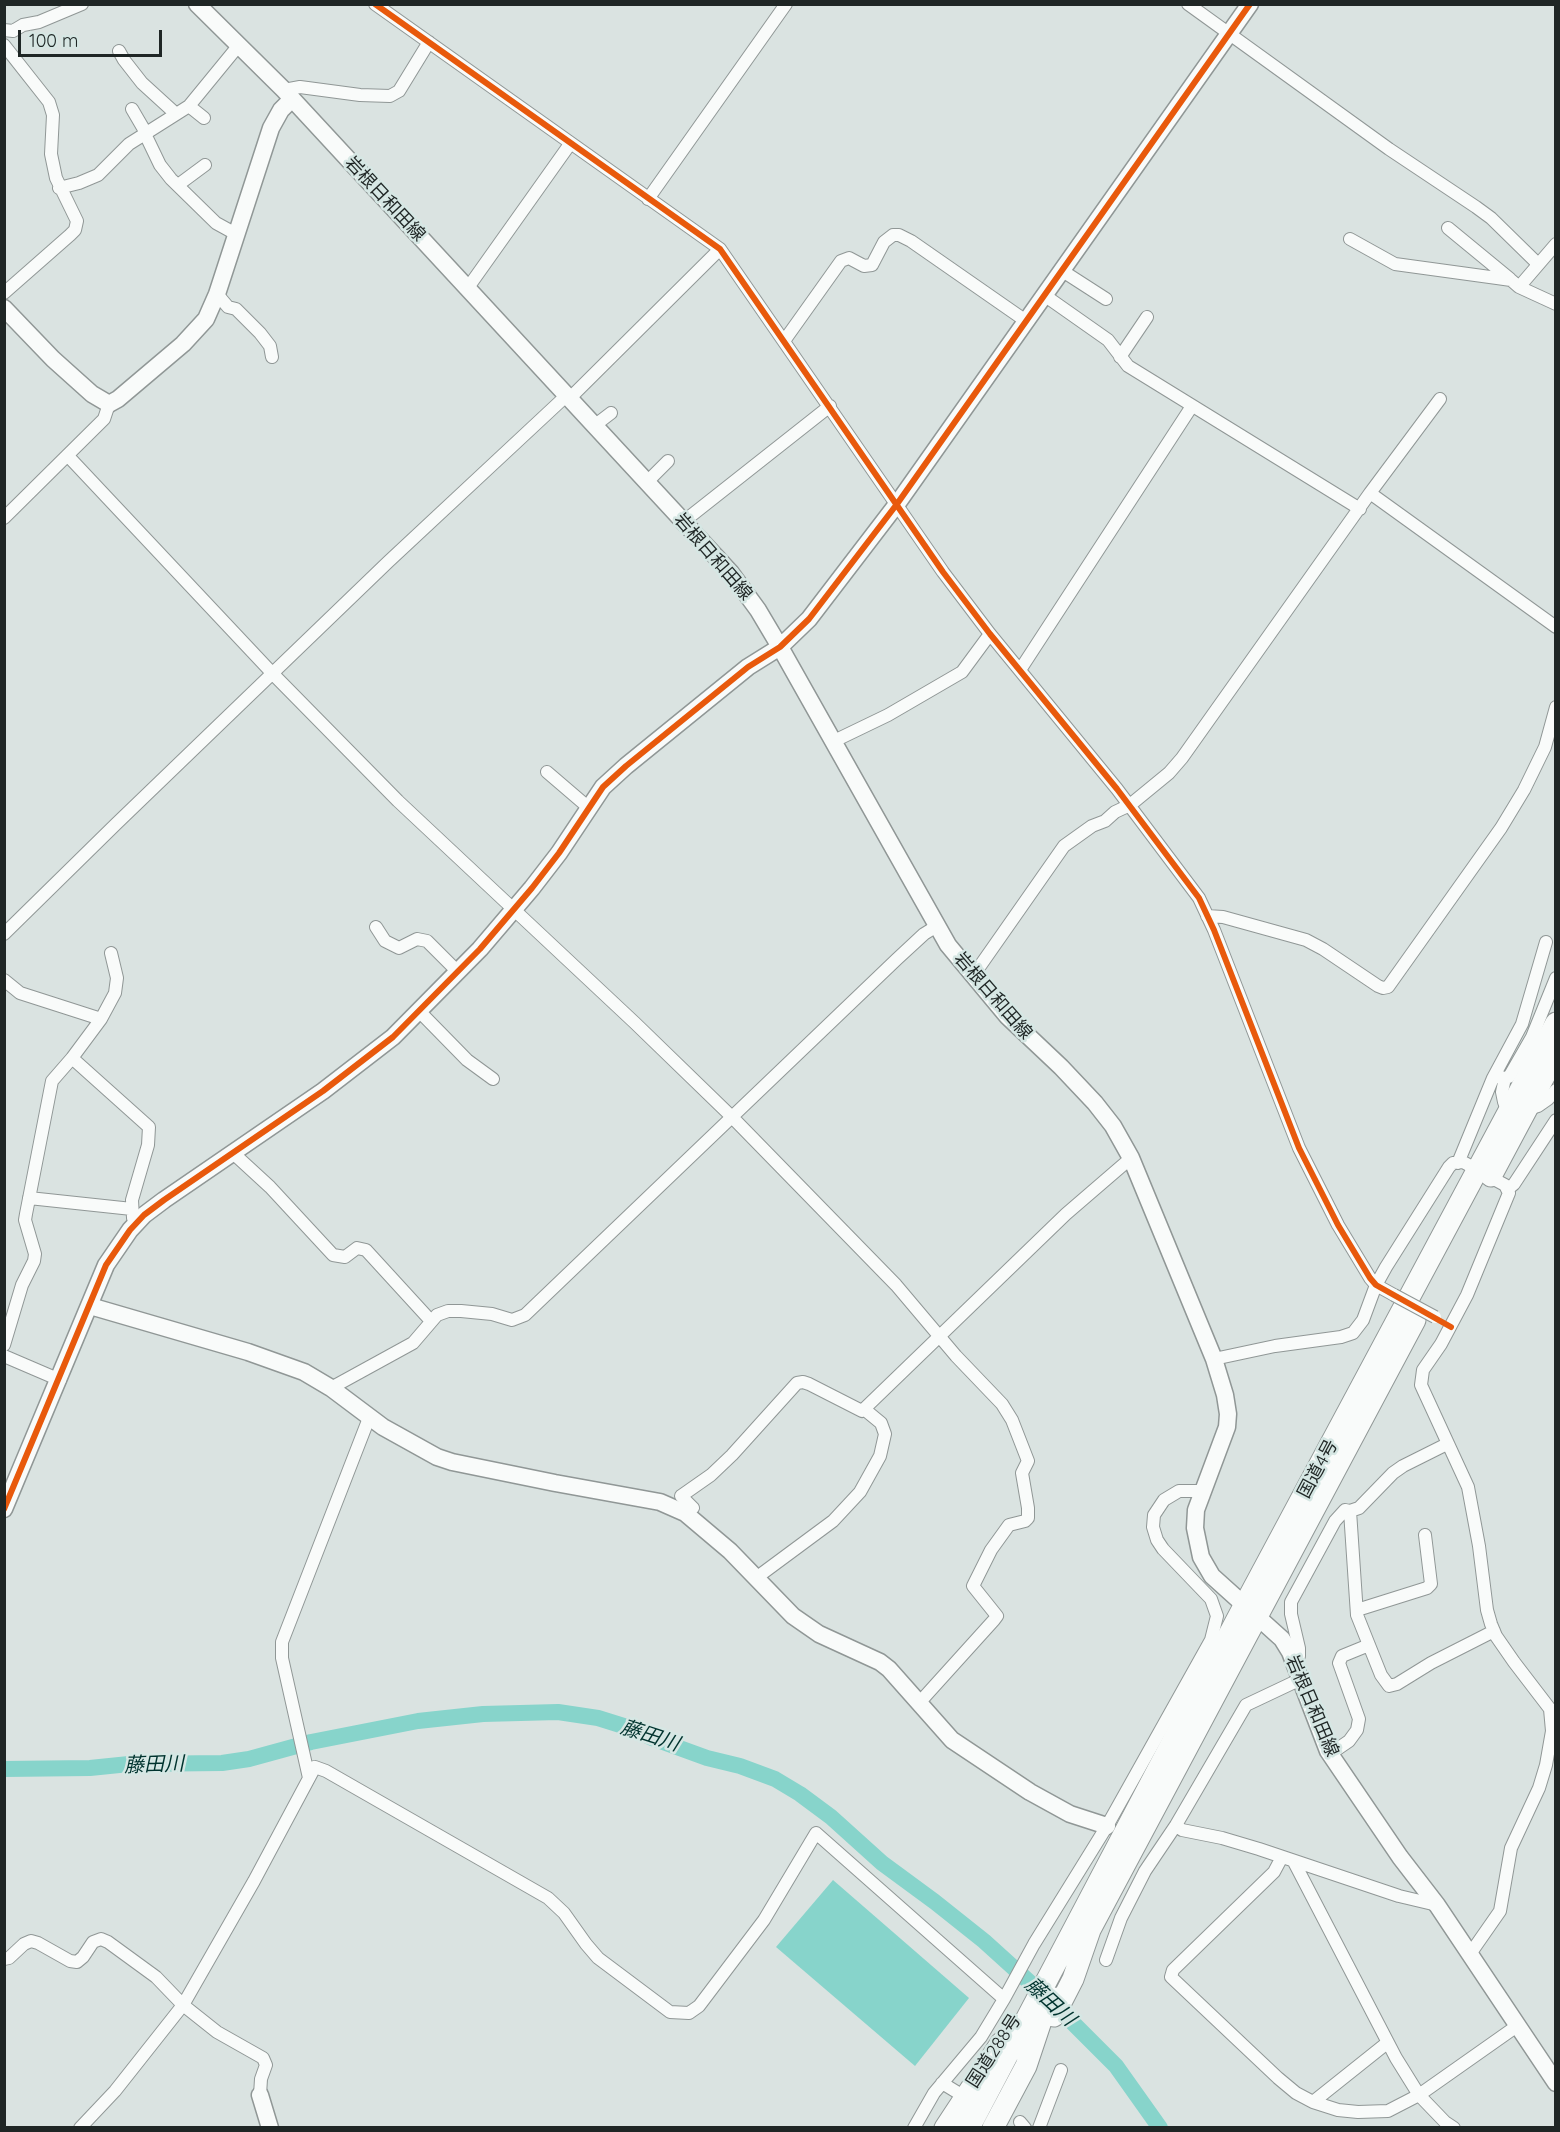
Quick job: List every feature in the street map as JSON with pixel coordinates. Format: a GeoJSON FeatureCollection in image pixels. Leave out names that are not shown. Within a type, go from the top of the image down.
{"type":"FeatureCollection","features":[{"type":"Feature","properties":{"kind":"highway","name":"国道4号"},"geometry":{"type":"LineString","coordinates":[[1085,1922],[1518,1110],[1556,1023]]}},
{"type":"Feature","properties":{"kind":"highway","name":"国道4号"},"geometry":{"type":"LineString","coordinates":[[1518,1110],[1556,1054]]}},
{"type":"Feature","properties":{"kind":"highway","name":"国道288号"},"geometry":{"type":"LineString","coordinates":[[945,2127],[1085,1922]]}},
{"type":"Feature","properties":{"kind":"highway","name":"国道288号"},"geometry":{"type":"LineString","coordinates":[[1018,2126],[1041,2058],[1026,2010],[1085,1922]]}},
{"type":"Feature","properties":{"kind":"highway"},"geometry":{"type":"LineString","coordinates":[[969,2127],[1026,2010]]}},
{"type":"Feature","properties":{"kind":"highway"},"geometry":{"type":"LineString","coordinates":[[993,2127],[1026,2066],[1026,2010]]}},
{"type":"Feature","properties":{"kind":"street"},"geometry":{"type":"LineString","coordinates":[[4,30],[13,31],[23,25],[39,22],[82,4]]}},
{"type":"Feature","properties":{"kind":"street","name":"岩根日和田線"},"geometry":{"type":"LineString","coordinates":[[197,4],[288,95],[737,580],[780,647],[948,945],[1007,1016],[1095,1103],[1113,1126],[1131,1158],[1214,1359],[1227,1403],[1227,1427],[1196,1510],[1195,1528],[1201,1557],[1212,1576],[1282,1639],[1298,1672],[1330,1754],[1400,1857],[1437,1905],[1556,2083]]}},
{"type":"Feature","properties":{"kind":"street"},"geometry":{"type":"LineString","coordinates":[[375,4],[720,249],[943,572],[990,634],[1130,805],[1189,884],[1207,916],[1299,1148],[1338,1225],[1376,1285],[1451,1327]]}},
{"type":"Feature","properties":{"kind":"street"},"geometry":{"type":"LineString","coordinates":[[648,199],[786,4]]}},
{"type":"Feature","properties":{"kind":"street"},"geometry":{"type":"LineString","coordinates":[[1188,4],[1389,149],[1491,218],[1538,264]]}},
{"type":"Feature","properties":{"kind":"street"},"geometry":{"type":"LineString","coordinates":[[4,1509],[60,1380],[106,1265],[134,1216],[164,1200],[324,1091],[393,1037],[458,972],[513,910],[559,853],[603,787],[748,667],[780,647],[822,604],[897,504],[1250,4]]}},
{"type":"Feature","properties":{"kind":"street"},"geometry":{"type":"LineString","coordinates":[[4,518],[104,419],[109,404],[144,378],[206,319],[217,294],[271,128],[288,95],[300,87],[360,95],[394,95],[399,91],[429,42]]}},
{"type":"Feature","properties":{"kind":"street"},"geometry":{"type":"LineString","coordinates":[[4,45],[44,95],[51,109],[51,154],[59,188],[76,217],[75,230],[4,293]]}},
{"type":"Feature","properties":{"kind":"street"},"geometry":{"type":"LineString","coordinates":[[59,188],[98,175],[129,144],[189,106],[239,45]]}},
{"type":"Feature","properties":{"kind":"street"},"geometry":{"type":"LineString","coordinates":[[119,51],[142,83],[176,114]]}},
{"type":"Feature","properties":{"kind":"street"},"geometry":{"type":"LineString","coordinates":[[189,106],[204,118]]}},
{"type":"Feature","properties":{"kind":"street"},"geometry":{"type":"LineString","coordinates":[[132,109],[160,165],[216,224],[236,234]]}},
{"type":"Feature","properties":{"kind":"street"},"geometry":{"type":"LineString","coordinates":[[467,289],[570,144]]}},
{"type":"Feature","properties":{"kind":"street"},"geometry":{"type":"LineString","coordinates":[[178,185],[205,165]]}},
{"type":"Feature","properties":{"kind":"street"},"geometry":{"type":"LineString","coordinates":[[1448,228],[1515,284],[1556,304]]}},
{"type":"Feature","properties":{"kind":"street"},"geometry":{"type":"LineString","coordinates":[[784,341],[841,261],[849,258],[864,266],[872,265],[884,242],[893,235],[899,235],[911,241],[1026,321]]}},
{"type":"Feature","properties":{"kind":"street"},"geometry":{"type":"LineString","coordinates":[[1350,239],[1395,264],[1515,284]]}},
{"type":"Feature","properties":{"kind":"street"},"geometry":{"type":"LineString","coordinates":[[1515,284],[1556,244]]}},
{"type":"Feature","properties":{"kind":"street"},"geometry":{"type":"LineString","coordinates":[[4,934],[388,562],[567,398],[720,249]]}},
{"type":"Feature","properties":{"kind":"street"},"geometry":{"type":"LineString","coordinates":[[1061,270],[1106,299]]}},
{"type":"Feature","properties":{"kind":"street"},"geometry":{"type":"LineString","coordinates":[[217,294],[228,307],[236,309],[260,333],[270,346],[272,357]]}},
{"type":"Feature","properties":{"kind":"street"},"geometry":{"type":"LineString","coordinates":[[1044,295],[1108,340],[1128,366],[1360,509]]}},
{"type":"Feature","properties":{"kind":"street"},"geometry":{"type":"LineString","coordinates":[[4,308],[58,364],[92,394],[109,404]]}},
{"type":"Feature","properties":{"kind":"street"},"geometry":{"type":"LineString","coordinates":[[1120,357],[1147,317]]}},
{"type":"Feature","properties":{"kind":"street"},"geometry":{"type":"LineString","coordinates":[[973,976],[1064,846],[1092,826],[1105,821],[1115,812],[1130,805],[1169,773],[1182,758],[1440,399]]}},
{"type":"Feature","properties":{"kind":"street"},"geometry":{"type":"LineString","coordinates":[[684,522],[830,406]]}},
{"type":"Feature","properties":{"kind":"street"},"geometry":{"type":"LineString","coordinates":[[1020,670],[1192,406]]}},
{"type":"Feature","properties":{"kind":"street"},"geometry":{"type":"LineString","coordinates":[[594,426],[611,413]]}},
{"type":"Feature","properties":{"kind":"street"},"geometry":{"type":"LineString","coordinates":[[68,456],[273,674],[398,801],[732,1117],[896,1285],[956,1356],[1002,1404],[1012,1420],[1028,1461],[1022,1473],[1028,1518],[1010,1525],[991,1550],[973,1586],[997,1616],[919,1703]]}},
{"type":"Feature","properties":{"kind":"street"},"geometry":{"type":"LineString","coordinates":[[646,483],[668,460]]}},
{"type":"Feature","properties":{"kind":"street"},"geometry":{"type":"LineString","coordinates":[[1370,494],[1556,627]]}},
{"type":"Feature","properties":{"kind":"street"},"geometry":{"type":"LineString","coordinates":[[832,742],[888,715],[962,672],[990,634]]}},
{"type":"Feature","properties":{"kind":"street"},"geometry":{"type":"LineString","coordinates":[[1207,916],[1223,917],[1306,940],[1378,986],[1388,987],[1501,828],[1530,780],[1545,747],[1556,707]]}},
{"type":"Feature","properties":{"kind":"street"},"geometry":{"type":"LineString","coordinates":[[547,772],[589,808]]}},
{"type":"Feature","properties":{"kind":"street"},"geometry":{"type":"LineString","coordinates":[[330,1388],[413,1343],[437,1315],[448,1311],[492,1314],[512,1320],[525,1316],[897,959],[924,934],[937,926]]}},
{"type":"Feature","properties":{"kind":"street"},"geometry":{"type":"LineString","coordinates":[[376,927],[385,941],[399,948],[417,939],[427,941],[458,972]]}},
{"type":"Feature","properties":{"kind":"street"},"geometry":{"type":"LineString","coordinates":[[1458,1162],[1500,1077],[1522,1024],[1546,942]]}},
{"type":"Feature","properties":{"kind":"street"},"geometry":{"type":"LineString","coordinates":[[4,1345],[22,1284],[34,1261],[35,1254],[26,1220],[52,1081],[101,1019],[115,993],[117,978],[111,953]]}},
{"type":"Feature","properties":{"kind":"street"},"geometry":{"type":"LineString","coordinates":[[1500,1077],[1509,1077],[1532,1037],[1556,978]]}},
{"type":"Feature","properties":{"kind":"street"},"geometry":{"type":"LineString","coordinates":[[4,980],[20,993],[101,1019]]}},
{"type":"Feature","properties":{"kind":"street"},"geometry":{"type":"LineString","coordinates":[[419,1011],[467,1060],[493,1079]]}},
{"type":"Feature","properties":{"kind":"street"},"geometry":{"type":"LineString","coordinates":[[72,1058],[149,1127],[148,1145],[133,1195],[134,1216]]}},
{"type":"Feature","properties":{"kind":"street"},"geometry":{"type":"LineString","coordinates":[[1500,1077],[1504,1102],[1518,1110],[1538,1106],[1556,1090]]}},
{"type":"Feature","properties":{"kind":"street"},"geometry":{"type":"LineString","coordinates":[[1470,1954],[1500,1911],[1511,1848],[1539,1788],[1546,1765],[1553,1710],[1514,1662],[1494,1631],[1487,1610],[1479,1546],[1468,1487],[1426,1398],[1421,1385],[1421,1377],[1467,1295],[1507,1199],[1508,1189],[1514,1184],[1556,1120]]}},
{"type":"Feature","properties":{"kind":"street"},"geometry":{"type":"LineString","coordinates":[[233,1153],[270,1187],[333,1256],[345,1257],[357,1248],[366,1250],[431,1321]]}},
{"type":"Feature","properties":{"kind":"street"},"geometry":{"type":"LineString","coordinates":[[864,1409],[1066,1214],[1131,1158]]}},
{"type":"Feature","properties":{"kind":"street"},"geometry":{"type":"LineString","coordinates":[[1214,1359],[1353,1333],[1363,1320],[1376,1285],[1453,1163],[1463,1162],[1505,1185],[1508,1189]]}},
{"type":"Feature","properties":{"kind":"street"},"geometry":{"type":"LineString","coordinates":[[29,1198],[134,1216]]}},
{"type":"Feature","properties":{"kind":"street"},"geometry":{"type":"LineString","coordinates":[[90,1306],[279,1362],[304,1372],[330,1388],[369,1418],[437,1457],[452,1462],[660,1502],[686,1513],[730,1551],[793,1616],[807,1627],[844,1647],[880,1662],[900,1679],[952,1740],[1030,1792],[1070,1814],[1107,1826]]}},
{"type":"Feature","properties":{"kind":"street"},"geometry":{"type":"LineString","coordinates":[[4,1356],[60,1380]]}},
{"type":"Feature","properties":{"kind":"street"},"geometry":{"type":"LineString","coordinates":[[686,1513],[693,1508],[681,1496],[732,1455],[797,1383],[809,1384],[860,1410],[864,1409],[881,1423],[885,1434],[880,1456],[860,1492],[833,1521],[756,1578]]}},
{"type":"Feature","properties":{"kind":"street"},"geometry":{"type":"LineString","coordinates":[[309,1778],[282,1658],[282,1642],[369,1418]]}},
{"type":"Feature","properties":{"kind":"street"},"geometry":{"type":"LineString","coordinates":[[1106,1960],[1121,1918],[1144,1871],[1176,1825],[1246,1705],[1298,1672],[1299,1648],[1291,1614],[1291,1602],[1335,1521],[1345,1510],[1359,1508],[1393,1473],[1447,1444]]}},
{"type":"Feature","properties":{"kind":"street"},"geometry":{"type":"LineString","coordinates":[[1055,1964],[1107,1826],[1211,1640],[1216,1622],[1211,1599],[1163,1549],[1153,1527],[1154,1515],[1164,1500],[1179,1491],[1202,1491]]}},
{"type":"Feature","properties":{"kind":"street"},"geometry":{"type":"LineString","coordinates":[[1350,1511],[1357,1610],[1381,1675],[1389,1686],[1394,1686],[1431,1663],[1494,1631]]}},
{"type":"Feature","properties":{"kind":"street"},"geometry":{"type":"LineString","coordinates":[[1357,1610],[1427,1588],[1431,1584],[1425,1535]]}},
{"type":"Feature","properties":{"kind":"street"},"geometry":{"type":"LineString","coordinates":[[1330,1754],[1349,1741],[1357,1730],[1359,1719],[1341,1669],[1342,1656],[1369,1645]]}},
{"type":"Feature","properties":{"kind":"street"},"geometry":{"type":"LineString","coordinates":[[80,2127],[103,2104],[183,2005],[254,1881],[315,1767],[548,1898],[564,1913],[598,1958],[670,2012],[689,2013],[699,2006],[764,1920],[816,1833],[1026,2010],[981,2037],[942,2083],[914,2127]]}},
{"type":"Feature","properties":{"kind":"street"},"geometry":{"type":"LineString","coordinates":[[1176,1825],[1182,1830],[1231,1840],[1399,1896],[1437,1905]]}},
{"type":"Feature","properties":{"kind":"street"},"geometry":{"type":"LineString","coordinates":[[1288,1860],[1387,2043],[1419,2095],[1445,2122],[1454,2127]]}},
{"type":"Feature","properties":{"kind":"street"},"geometry":{"type":"LineString","coordinates":[[1288,1860],[1173,1970],[1171,1977],[1296,2093],[1313,2102],[1338,2110],[1388,2111],[1419,2095],[1517,2026]]}},
{"type":"Feature","properties":{"kind":"street"},"geometry":{"type":"LineString","coordinates":[[4,1959],[9,1958],[24,1944],[31,1941],[38,1942],[70,1961],[77,1962],[93,1942],[104,1940],[156,1977],[183,2005],[217,2032],[263,2058],[266,2068],[261,2079],[260,2095],[270,2127]]}},
{"type":"Feature","properties":{"kind":"street"},"geometry":{"type":"LineString","coordinates":[[1313,2102],[1387,2043]]}},
{"type":"Feature","properties":{"kind":"street"},"geometry":{"type":"LineString","coordinates":[[1039,2127],[1061,2070]]}},
{"type":"Feature","properties":{"kind":"street"},"geometry":{"type":"LineString","coordinates":[[942,2083],[960,2094]]}},
{"type":"Feature","properties":{"kind":"water"},"geometry":{"type":"Polygon","coordinates":[[[833,1880],[969,1998],[915,2066],[776,1947],[833,1880]]]}},
{"type":"Feature","properties":{"kind":"waterway","name":"藤田川"},"geometry":{"type":"LineString","coordinates":[[4,1769],[222,1763],[249,1759],[311,1742],[418,1721],[483,1714],[558,1712],[598,1718],[707,1758],[740,1766],[775,1779],[800,1794],[831,1817],[882,1863],[984,1941],[1058,2008],[1116,2066],[1160,2128]]}},
{"type":"Feature","properties":{"kind":"cycle path"},"geometry":{"type":"LineString","coordinates":[[375,4],[720,249],[943,572],[990,634],[1117,789],[1199,898],[1214,930],[1299,1148],[1338,1225],[1370,1278],[1376,1285],[1451,1327]]}},
{"type":"Feature","properties":{"kind":"cycle path"},"geometry":{"type":"LineString","coordinates":[[4,1509],[106,1265],[130,1230],[144,1215],[164,1200],[323,1091],[393,1037],[480,949],[532,888],[559,853],[603,787],[748,667],[780,647],[809,619],[897,504],[1250,4]]}}]}
